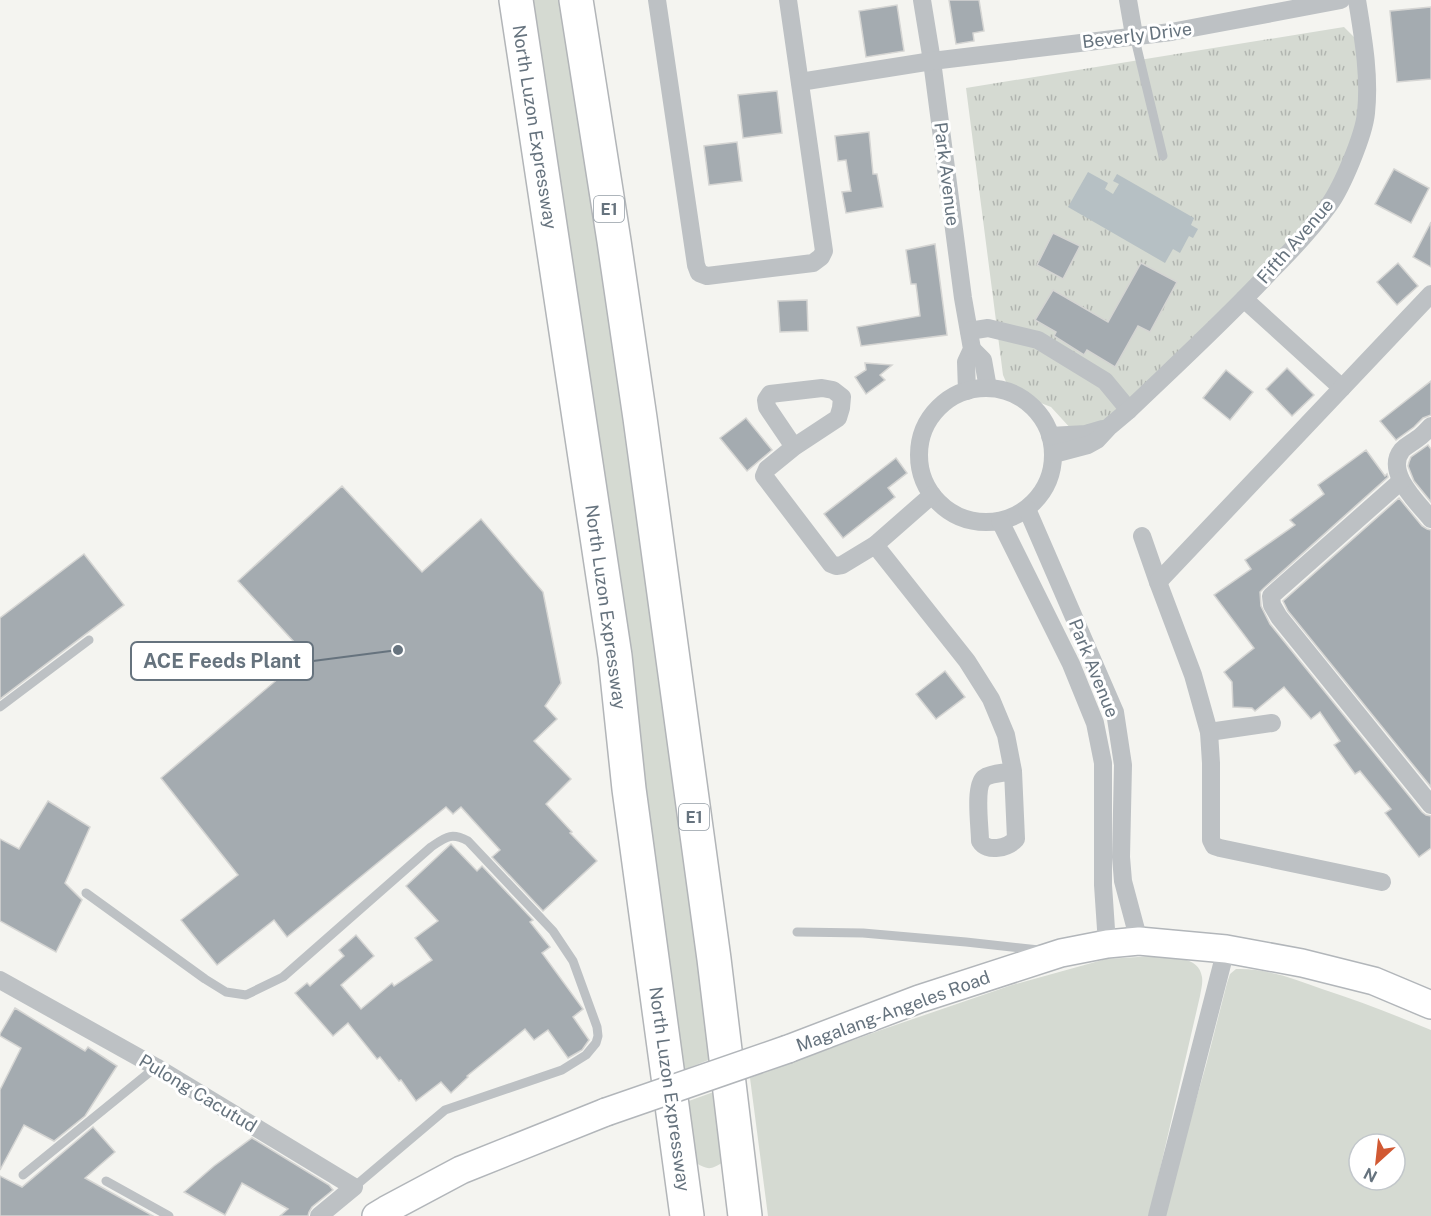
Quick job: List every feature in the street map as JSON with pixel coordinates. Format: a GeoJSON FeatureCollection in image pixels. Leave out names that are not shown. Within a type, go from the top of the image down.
{"type":"FeatureCollection","features":[{"type":"Feature","properties":{"kind":"highway","name":"North Luzon Expressway"},"geometry":{"type":"LineString","coordinates":[[516,0],[615,656],[631,801],[687,1216]]}},
{"type":"Feature","properties":{"kind":"highway","name":"E1"},"geometry":{"type":"LineString","coordinates":[[576,0],[641,429],[714,959],[746,1216]]}},
{"type":"Feature","properties":{"kind":"main road","name":"Magalang-Angeles Road"},"geometry":{"type":"LineString","coordinates":[[376,1216],[461,1170],[606,1112],[788,1049],[919,999],[1061,953],[1107,944],[1139,941],[1226,949],[1302,963],[1374,981],[1431,1005]]}},
{"type":"Feature","properties":{"kind":"street"},"geometry":{"type":"LineString","coordinates":[[657,0],[696,265],[699,273],[707,276],[813,263],[821,257],[824,251],[788,0]]}},
{"type":"Feature","properties":{"kind":"street","name":"Park Avenue"},"geometry":{"type":"LineString","coordinates":[[922,0],[970,340],[966,362],[967,391]]}},
{"type":"Feature","properties":{"kind":"street"},"geometry":{"type":"LineString","coordinates":[[1128,0],[1134,35]]}},
{"type":"Feature","properties":{"kind":"street","name":"Beverly Drive"},"geometry":{"type":"LineString","coordinates":[[800,82],[932,61],[1171,32],[1341,0]]}},
{"type":"Feature","properties":{"kind":"street","name":"Fifth Avenue"},"geometry":{"type":"LineString","coordinates":[[1052,445],[1110,426],[1129,410],[1244,299],[1296,245],[1330,204],[1359,141],[1366,114],[1366,63],[1357,0]]}},
{"type":"Feature","properties":{"kind":"street"},"geometry":{"type":"LineString","coordinates":[[1158,582],[1431,294]]}},
{"type":"Feature","properties":{"kind":"street"},"geometry":{"type":"LineString","coordinates":[[1244,299],[1342,388]]}},
{"type":"Feature","properties":{"kind":"street"},"geometry":{"type":"LineString","coordinates":[[970,340],[988,328],[1038,340],[1105,381],[1129,410]]}},
{"type":"Feature","properties":{"kind":"street","name":"Park Avenue"},"geometry":{"type":"LineString","coordinates":[[970,340],[983,360],[988,388]]}},
{"type":"Feature","properties":{"kind":"street"},"geometry":{"type":"LineString","coordinates":[[988,388],[999,389],[1020,397],[1036,410],[1048,429],[1052,445],[1052,472],[1042,493],[1027,510],[1000,521],[981,522],[962,518],[945,508],[932,495],[923,477],[919,458],[921,438],[929,420],[942,404],[958,394],[988,388]]}},
{"type":"Feature","properties":{"kind":"street"},"geometry":{"type":"LineString","coordinates":[[1431,426],[1420,438],[1403,450],[1396,467],[1401,481],[1431,519]]}},
{"type":"Feature","properties":{"kind":"street"},"geometry":{"type":"LineString","coordinates":[[794,447],[767,470],[764,476],[831,564],[836,566],[842,565],[875,545],[932,495]]}},
{"type":"Feature","properties":{"kind":"street"},"geometry":{"type":"LineString","coordinates":[[1401,481],[1271,596],[1272,605],[1279,617],[1431,805]]}},
{"type":"Feature","properties":{"kind":"street","name":"Park Avenue"},"geometry":{"type":"LineString","coordinates":[[1027,510],[1115,712],[1123,765],[1121,857],[1123,881],[1139,941]]}},
{"type":"Feature","properties":{"kind":"street","name":"Park Avenue"},"geometry":{"type":"LineString","coordinates":[[1000,521],[1071,664],[1095,723],[1103,763],[1102,885],[1107,944]]}},
{"type":"Feature","properties":{"kind":"street"},"geometry":{"type":"LineString","coordinates":[[1142,536],[1193,675],[1209,732],[1211,840],[1214,846],[1382,882]]}},
{"type":"Feature","properties":{"kind":"street"},"geometry":{"type":"LineString","coordinates":[[875,545],[967,661],[992,699],[1006,735],[1013,771]]}},
{"type":"Feature","properties":{"kind":"street"},"geometry":{"type":"LineString","coordinates":[[1057,637],[1077,626]]}},
{"type":"Feature","properties":{"kind":"street"},"geometry":{"type":"LineString","coordinates":[[1095,723],[1115,712]]}},
{"type":"Feature","properties":{"kind":"street"},"geometry":{"type":"LineString","coordinates":[[1209,732],[1272,723]]}},
{"type":"Feature","properties":{"kind":"street"},"geometry":{"type":"LineString","coordinates":[[1157,1216],[1226,949]]}},
{"type":"Feature","properties":{"kind":"street","name":"Pulong Cacutud"},"geometry":{"type":"LineString","coordinates":[[0,980],[156,1067],[354,1187]]}},
{"type":"Feature","properties":{"kind":"street"},"geometry":{"type":"LineString","coordinates":[[319,1216],[354,1187]]}},
{"type":"Feature","properties":{"kind":"lane"},"geometry":{"type":"LineString","coordinates":[[1134,35],[1163,156]]}},
{"type":"Feature","properties":{"kind":"lane"},"geometry":{"type":"LineString","coordinates":[[0,707],[89,640]]}},
{"type":"Feature","properties":{"kind":"lane"},"geometry":{"type":"LineString","coordinates":[[86,893],[226,992],[246,994],[283,977],[444,838],[458,836],[468,841],[552,932],[573,961],[597,1027],[596,1043],[586,1055],[562,1070],[445,1110],[354,1187]]}},
{"type":"Feature","properties":{"kind":"lane"},"geometry":{"type":"LineString","coordinates":[[797,932],[886,935],[1061,953]]}},
{"type":"Feature","properties":{"kind":"lane"},"geometry":{"type":"LineString","coordinates":[[23,1175],[156,1067]]}},
{"type":"Feature","properties":{"kind":"lane"},"geometry":{"type":"LineString","coordinates":[[106,1181],[170,1216]]}},
{"type":"Feature","properties":{"kind":"green space"},"geometry":{"type":"Polygon","coordinates":[[[528,0],[566,0],[716,1057],[681,1071],[528,0]]]}},
{"type":"Feature","properties":{"kind":"green space"},"geometry":{"type":"Polygon","coordinates":[[[1344,27],[1355,38],[1361,84],[1358,127],[1319,213],[1106,423],[1073,431],[1051,407],[1010,391],[1003,375],[966,88],[1344,27]]]}},
{"type":"Feature","properties":{"kind":"green space"},"geometry":{"type":"Polygon","coordinates":[[[1154,956],[1190,961],[1200,970],[1202,982],[1148,1216],[768,1216],[750,1078],[1012,985],[1106,959],[1154,956]]]}},
{"type":"Feature","properties":{"kind":"green space"},"geometry":{"type":"Polygon","coordinates":[[[1236,969],[1258,970],[1280,975],[1363,1003],[1431,1030],[1431,1216],[1163,1216],[1230,974],[1236,969]]]}},
{"type":"Feature","properties":{"kind":"green space"},"geometry":{"type":"Polygon","coordinates":[[[719,1090],[723,1162],[707,1168],[696,1163],[686,1102],[719,1090]]]}},
{"type":"Feature","properties":{"kind":"shaded area"},"geometry":{"type":"Polygon","coordinates":[[[1088,172],[1108,183],[1105,189],[1113,194],[1119,184],[1113,181],[1117,174],[1194,218],[1191,225],[1198,229],[1193,238],[1189,236],[1180,253],[1173,249],[1165,263],[1068,207],[1088,172]]]}},
{"type":"Feature","properties":{"kind":"building"},"geometry":{"type":"Polygon","coordinates":[[[949,0],[979,0],[984,31],[973,33],[974,41],[956,44],[949,0]]]}},
{"type":"Feature","properties":{"kind":"building"},"geometry":{"type":"Polygon","coordinates":[[[897,5],[904,51],[866,57],[859,11],[897,5]]]}},
{"type":"Feature","properties":{"kind":"building"},"geometry":{"type":"Polygon","coordinates":[[[1431,7],[1431,79],[1397,82],[1390,11],[1431,7]]]}},
{"type":"Feature","properties":{"kind":"building"},"geometry":{"type":"Polygon","coordinates":[[[777,91],[782,133],[743,138],[738,95],[777,91]]]}},
{"type":"Feature","properties":{"kind":"building"},"geometry":{"type":"Polygon","coordinates":[[[869,132],[873,174],[877,174],[883,207],[846,213],[842,192],[851,191],[846,160],[838,161],[835,136],[869,132]]]}},
{"type":"Feature","properties":{"kind":"building"},"geometry":{"type":"Polygon","coordinates":[[[737,142],[742,181],[709,185],[704,146],[737,142]]]}},
{"type":"Feature","properties":{"kind":"building"},"geometry":{"type":"Polygon","coordinates":[[[1394,169],[1429,188],[1411,223],[1375,204],[1394,169]]]}},
{"type":"Feature","properties":{"kind":"building"},"geometry":{"type":"Polygon","coordinates":[[[1431,222],[1431,267],[1413,257],[1431,222]]]}},
{"type":"Feature","properties":{"kind":"building"},"geometry":{"type":"Polygon","coordinates":[[[1053,233],[1080,246],[1063,279],[1037,265],[1053,233]]]}},
{"type":"Feature","properties":{"kind":"building"},"geometry":{"type":"Polygon","coordinates":[[[935,244],[947,335],[861,346],[857,327],[920,316],[916,284],[911,284],[906,250],[935,244]]]}},
{"type":"Feature","properties":{"kind":"building"},"geometry":{"type":"Polygon","coordinates":[[[1141,263],[1177,282],[1150,332],[1138,326],[1115,367],[1087,350],[1084,355],[1054,336],[1056,332],[1035,320],[1053,290],[1108,322],[1141,263]]]}},
{"type":"Feature","properties":{"kind":"building"},"geometry":{"type":"Polygon","coordinates":[[[1398,263],[1418,286],[1397,305],[1377,282],[1398,263]]]}},
{"type":"Feature","properties":{"kind":"building"},"geometry":{"type":"Polygon","coordinates":[[[807,300],[808,331],[780,332],[778,301],[807,300]]]}},
{"type":"Feature","properties":{"kind":"building"},"geometry":{"type":"Polygon","coordinates":[[[865,363],[892,365],[880,375],[885,380],[866,394],[855,377],[866,370],[865,363]]]}},
{"type":"Feature","properties":{"kind":"building"},"geometry":{"type":"Polygon","coordinates":[[[1287,368],[1314,395],[1292,416],[1266,389],[1287,368]]]}},
{"type":"Feature","properties":{"kind":"building"},"geometry":{"type":"Polygon","coordinates":[[[1226,370],[1253,392],[1230,420],[1203,398],[1226,370]]]}},
{"type":"Feature","properties":{"kind":"building"},"geometry":{"type":"Polygon","coordinates":[[[1431,381],[1431,415],[1423,418],[1396,440],[1380,421],[1431,381]]]}},
{"type":"Feature","properties":{"kind":"building"},"geometry":{"type":"Polygon","coordinates":[[[746,418],[772,450],[747,471],[720,438],[746,418]]]}},
{"type":"Feature","properties":{"kind":"building"},"geometry":{"type":"Polygon","coordinates":[[[1428,445],[1431,449],[1431,502],[1414,481],[1408,466],[1411,457],[1428,445]]]}},
{"type":"Feature","properties":{"kind":"building"},"geometry":{"type":"Polygon","coordinates":[[[1366,450],[1388,477],[1260,592],[1261,606],[1270,624],[1422,812],[1431,816],[1431,848],[1419,857],[1385,813],[1391,809],[1360,771],[1355,774],[1334,745],[1340,741],[1320,712],[1311,719],[1284,687],[1255,711],[1252,708],[1233,707],[1232,682],[1224,672],[1254,648],[1214,595],[1251,569],[1245,560],[1295,525],[1290,520],[1324,494],[1318,485],[1366,450]]]}},
{"type":"Feature","properties":{"kind":"building"},"geometry":{"type":"Polygon","coordinates":[[[896,458],[907,473],[888,488],[895,497],[843,538],[824,514],[896,458]]]}},
{"type":"Feature","properties":{"kind":"building"},"geometry":{"type":"Polygon","coordinates":[[[342,486],[422,572],[481,519],[543,592],[561,683],[545,706],[557,719],[534,741],[571,779],[546,804],[597,861],[543,911],[492,857],[500,850],[461,807],[453,814],[446,807],[287,937],[274,920],[217,965],[181,920],[238,875],[161,778],[306,655],[238,581],[342,486]]]}},
{"type":"Feature","properties":{"kind":"building"},"geometry":{"type":"Polygon","coordinates":[[[1399,498],[1422,526],[1431,530],[1431,787],[1288,611],[1283,601],[1399,498]]]}},
{"type":"Feature","properties":{"kind":"building"},"geometry":{"type":"Polygon","coordinates":[[[84,554],[124,605],[0,699],[0,618],[84,554]]]}},
{"type":"Feature","properties":{"kind":"building"},"geometry":{"type":"Polygon","coordinates":[[[945,671],[965,697],[936,719],[916,694],[945,671]]]}},
{"type":"Feature","properties":{"kind":"building"},"geometry":{"type":"Polygon","coordinates":[[[48,801],[90,827],[65,883],[82,900],[56,952],[0,921],[0,839],[19,849],[48,801]]]}},
{"type":"Feature","properties":{"kind":"building"},"geometry":{"type":"Polygon","coordinates":[[[451,844],[477,871],[482,866],[533,920],[530,922],[550,947],[542,953],[583,1009],[573,1017],[589,1040],[582,1050],[568,1058],[548,1030],[534,1040],[525,1029],[467,1076],[451,1093],[441,1082],[416,1101],[401,1080],[399,1081],[380,1057],[377,1059],[348,1023],[333,1036],[295,993],[307,983],[310,986],[344,956],[339,950],[356,935],[374,956],[341,985],[361,1009],[392,983],[394,986],[432,960],[415,938],[438,921],[406,886],[451,844]]]}},
{"type":"Feature","properties":{"kind":"building"},"geometry":{"type":"Polygon","coordinates":[[[15,1008],[85,1051],[88,1047],[117,1066],[85,1116],[54,1141],[24,1125],[0,1170],[0,1090],[21,1048],[0,1034],[15,1008]]]}},
{"type":"Feature","properties":{"kind":"building"},"geometry":{"type":"Polygon","coordinates":[[[93,1127],[115,1152],[85,1178],[153,1216],[0,1216],[0,1176],[22,1187],[93,1127]]]}},
{"type":"Feature","properties":{"kind":"building"},"geometry":{"type":"Polygon","coordinates":[[[252,1138],[329,1185],[333,1190],[312,1207],[308,1216],[280,1216],[288,1209],[242,1183],[225,1215],[184,1192],[252,1138]]]}},
{"type":"Feature","properties":{"kind":"place","name":"ACE Feeds Plant"},"geometry":{"type":"Point","coordinates":[398,650]}}]}
